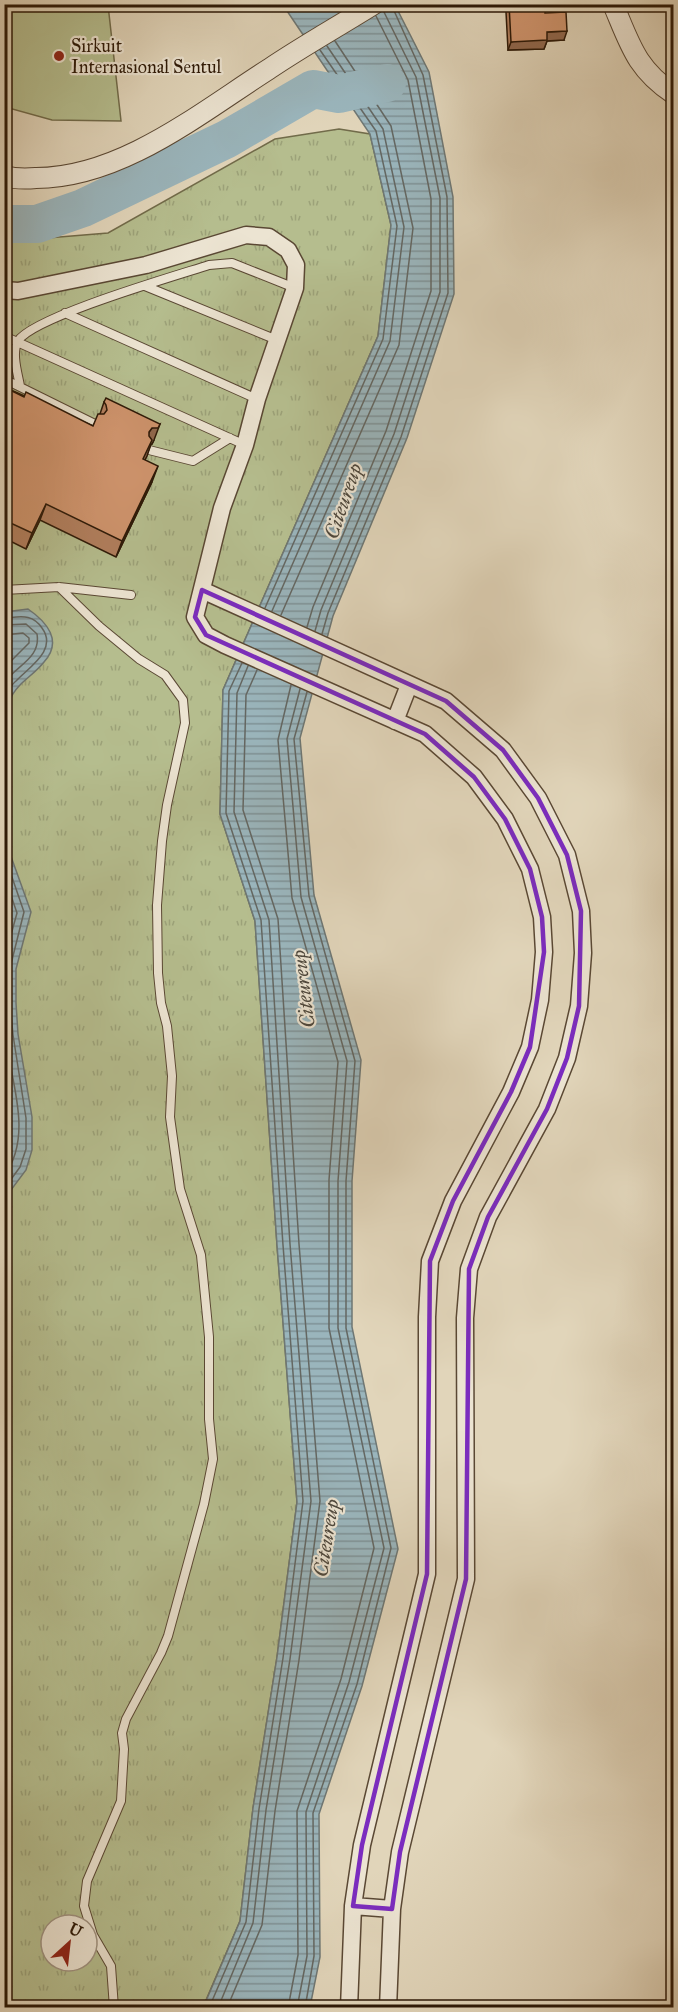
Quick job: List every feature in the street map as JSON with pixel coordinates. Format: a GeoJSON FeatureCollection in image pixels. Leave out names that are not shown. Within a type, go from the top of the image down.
{"type":"FeatureCollection","features":[{"type":"Feature","properties":{"kind":"street"},"geometry":{"type":"LineString","coordinates":[[4,176],[13,179],[46,178],[79,173],[123,158],[161,138],[374,4]]}},
{"type":"Feature","properties":{"kind":"street"},"geometry":{"type":"LineString","coordinates":[[613,4],[635,57],[650,76],[674,94]]}},
{"type":"Feature","properties":{"kind":"street"},"geometry":{"type":"LineString","coordinates":[[4,290],[18,291],[146,265],[246,235],[269,237],[288,250],[296,265],[295,288],[257,399],[238,442],[195,617],[206,635],[225,645],[425,734],[474,777],[505,819],[530,869],[542,917],[544,952],[540,1000],[530,1047],[511,1092],[453,1201],[430,1261],[427,1317],[427,1574],[362,1845],[353,1906],[349,2007]]}},
{"type":"Feature","properties":{"kind":"street"},"geometry":{"type":"LineString","coordinates":[[202,590],[446,701],[503,750],[538,798],[567,855],[581,911],[583,953],[579,1006],[567,1058],[547,1109],[488,1217],[469,1269],[465,1318],[466,1578],[400,1852],[392,1909],[388,2007]]}},
{"type":"Feature","properties":{"kind":"street"},"geometry":{"type":"LineString","coordinates":[[395,721],[409,685]]}},
{"type":"Feature","properties":{"kind":"street"},"geometry":{"type":"LineString","coordinates":[[353,1906],[392,1909]]}},
{"type":"Feature","properties":{"kind":"lane"},"geometry":{"type":"LineString","coordinates":[[20,386],[15,350],[18,342],[29,330],[65,313],[209,265],[232,263],[295,288]]}},
{"type":"Feature","properties":{"kind":"lane"},"geometry":{"type":"LineString","coordinates":[[146,286],[277,339]]}},
{"type":"Feature","properties":{"kind":"lane"},"geometry":{"type":"LineString","coordinates":[[65,313],[257,399]]}},
{"type":"Feature","properties":{"kind":"lane"},"geometry":{"type":"LineString","coordinates":[[4,336],[238,442]]}},
{"type":"Feature","properties":{"kind":"lane"},"geometry":{"type":"LineString","coordinates":[[4,379],[95,424]]}},
{"type":"Feature","properties":{"kind":"lane"},"geometry":{"type":"LineString","coordinates":[[150,450],[194,461],[238,442]]}},
{"type":"Feature","properties":{"kind":"lane"},"geometry":{"type":"LineString","coordinates":[[59,587],[99,626],[139,659],[165,675],[183,700],[185,723],[169,795],[162,841],[157,905],[158,973],[161,1003],[167,1026],[172,1076],[170,1118],[180,1190],[201,1255],[209,1337],[209,1419],[213,1459],[204,1504],[168,1636],[126,1719],[122,1733],[124,1749],[121,1801],[87,1881],[84,1906],[93,1935],[111,1966],[114,2007]]}},
{"type":"Feature","properties":{"kind":"lane"},"geometry":{"type":"LineString","coordinates":[[4,590],[59,587],[131,595]]}},
{"type":"Feature","properties":{"kind":"highlighted area"},"geometry":{"type":"Polygon","coordinates":[[[202,590],[446,701],[503,750],[538,798],[567,855],[581,911],[579,1006],[567,1058],[547,1109],[488,1217],[469,1269],[466,1579],[400,1852],[392,1909],[353,1906],[362,1845],[427,1574],[430,1261],[453,1201],[511,1092],[530,1047],[544,952],[542,917],[530,869],[505,819],[474,777],[425,734],[206,635],[195,617],[202,590]]]}},
{"type":"Feature","properties":{"kind":"green space","name":"Sirkuit Internasional Sentul"},"geometry":{"type":"Polygon","coordinates":[[[4,5],[108,5],[121,121],[52,120],[5,107],[4,5]]]}},
{"type":"Feature","properties":{"kind":"green space"},"geometry":{"type":"Polygon","coordinates":[[[339,129],[370,134],[391,225],[378,336],[223,690],[220,814],[255,921],[297,1502],[277,1657],[253,1808],[240,1921],[203,2007],[5,2007],[4,239],[11,241],[108,233],[275,139],[339,129]]]}},
{"type":"Feature","properties":{"kind":"water","name":"Citeureup"},"geometry":{"type":"Polygon","coordinates":[[[283,5],[395,5],[429,72],[453,197],[454,294],[407,438],[333,616],[300,738],[314,895],[361,1060],[352,1181],[352,1327],[398,1549],[362,1686],[319,1814],[320,1957],[310,2007],[203,2008],[240,1921],[253,1808],[277,1657],[297,1502],[255,921],[220,814],[223,690],[378,336],[391,225],[370,134],[283,5]]]}},
{"type":"Feature","properties":{"kind":"water"},"geometry":{"type":"Polygon","coordinates":[[[28,609],[50,632],[52,647],[44,662],[18,687],[5,708],[5,612],[28,609]]]}},
{"type":"Feature","properties":{"kind":"water"},"geometry":{"type":"Polygon","coordinates":[[[4,837],[31,912],[16,969],[16,1003],[18,1034],[32,1117],[32,1150],[26,1170],[5,1198],[4,837]]]}},
{"type":"Feature","properties":{"kind":"building"},"geometry":{"type":"Polygon","coordinates":[[[509,4],[545,4],[545,13],[566,12],[567,31],[547,32],[547,40],[511,42],[509,4]]]}},
{"type":"Feature","properties":{"kind":"building"},"geometry":{"type":"Polygon","coordinates":[[[4,387],[24,397],[26,392],[93,426],[98,414],[104,414],[107,410],[104,402],[106,398],[160,424],[158,428],[152,428],[149,432],[152,440],[143,459],[158,466],[122,541],[46,504],[32,533],[4,520],[4,387]]]}},
{"type":"Feature","properties":{"kind":"waterway"},"geometry":{"type":"LineString","coordinates":[[4,224],[37,224],[83,208],[227,139],[313,89],[339,94],[387,83]]}},
{"type":"Feature","properties":{"kind":"place","name":"Sirkuit Internasional Sentul"},"geometry":{"type":"Point","coordinates":[59,56]}}]}
